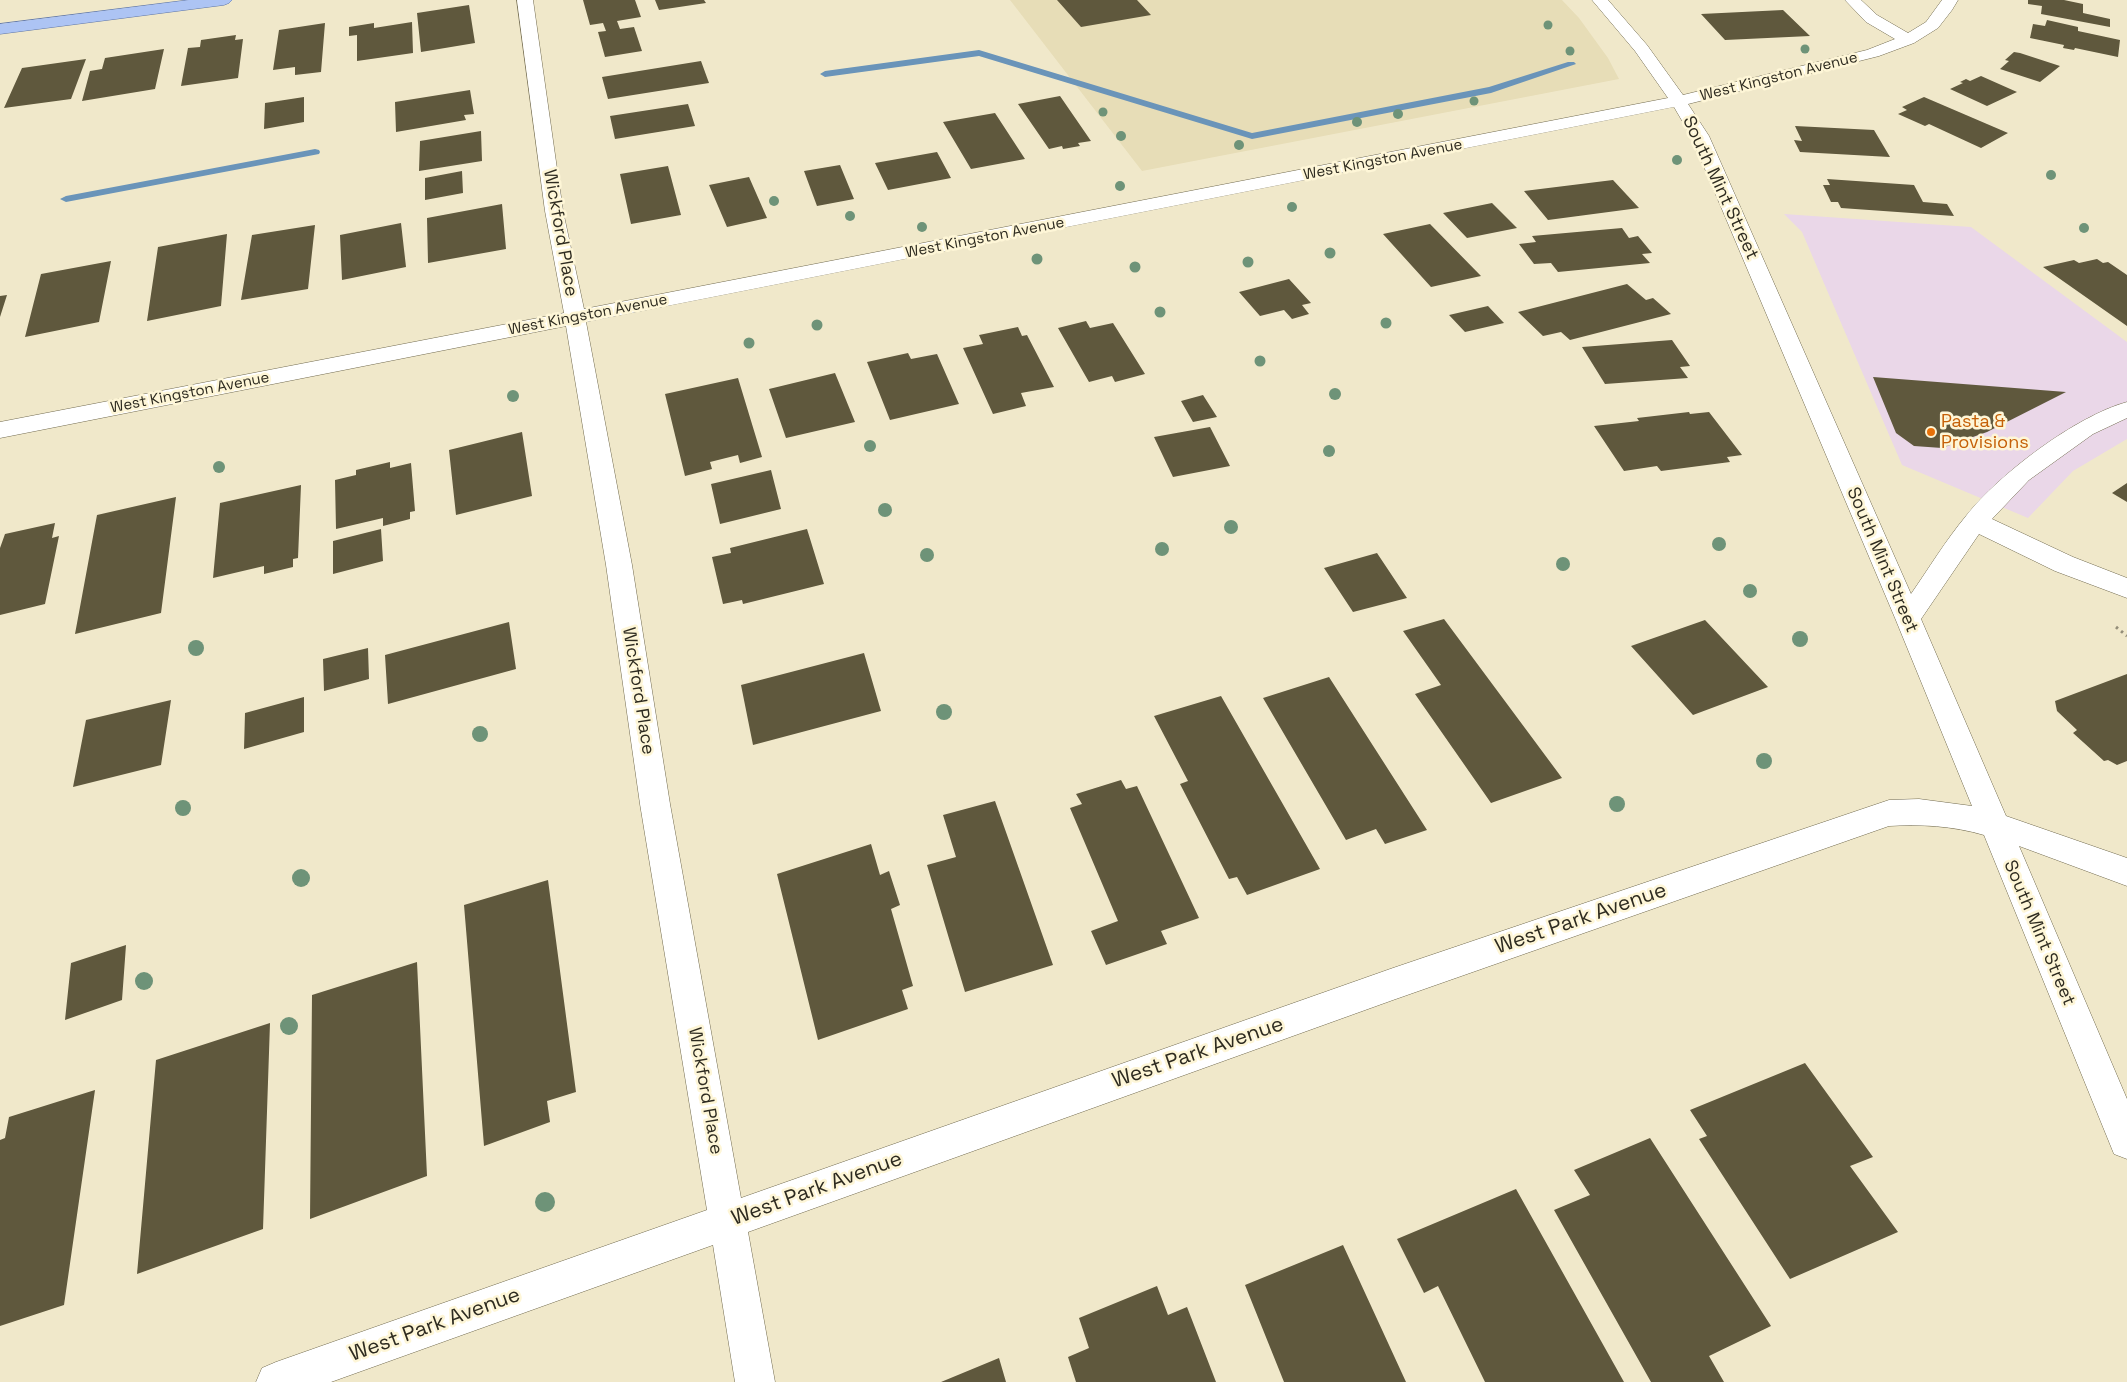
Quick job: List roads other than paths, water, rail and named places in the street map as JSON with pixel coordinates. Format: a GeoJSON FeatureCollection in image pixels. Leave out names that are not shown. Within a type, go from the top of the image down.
{"type":"FeatureCollection","features":[{"type":"Feature","properties":{"kind":"main road"},"geometry":{"type":"LineString","coordinates":[[0,29],[224,0]]}},
{"type":"Feature","properties":{"kind":"street","name":"Wickford Place"},"geometry":{"type":"LineString","coordinates":[[524,0],[554,211],[619,565],[654,804],[755,1382]]}},
{"type":"Feature","properties":{"kind":"street","name":"South Mint Street"},"geometry":{"type":"LineString","coordinates":[[1600,0],[1637,44],[1679,102],[1700,136],[1908,618],[2127,1141]]}},
{"type":"Feature","properties":{"kind":"street"},"geometry":{"type":"LineString","coordinates":[[1854,0],[1863,14],[1908,40]]}},
{"type":"Feature","properties":{"kind":"street","name":"West Kingston Avenue"},"geometry":{"type":"LineString","coordinates":[[0,430],[1679,102],[1873,53],[1908,40],[1932,24],[1947,7],[1950,0]]}},
{"type":"Feature","properties":{"kind":"street"},"geometry":{"type":"LineString","coordinates":[[1908,618],[1975,520],[2021,474],[2084,429],[2127,409]]}},
{"type":"Feature","properties":{"kind":"street"},"geometry":{"type":"LineString","coordinates":[[1975,520],[2064,564],[2127,588]]}},
{"type":"Feature","properties":{"kind":"street","name":"West Park Avenue"},"geometry":{"type":"LineString","coordinates":[[276,1382],[1393,984],[1888,813],[1911,810],[1994,824],[2127,872]]}},
{"type":"Feature","properties":{"kind":"waterway"},"geometry":{"type":"LineString","coordinates":[[825,74],[979,53],[1252,136],[1491,90],[1571,64]]}},
{"type":"Feature","properties":{"kind":"waterway"},"geometry":{"type":"LineString","coordinates":[[66,199],[315,152]]}},
{"type":"Feature","properties":{"kind":"place","name":"Pasta & Provisions"},"geometry":{"type":"Point","coordinates":[1931,432]}}]}
